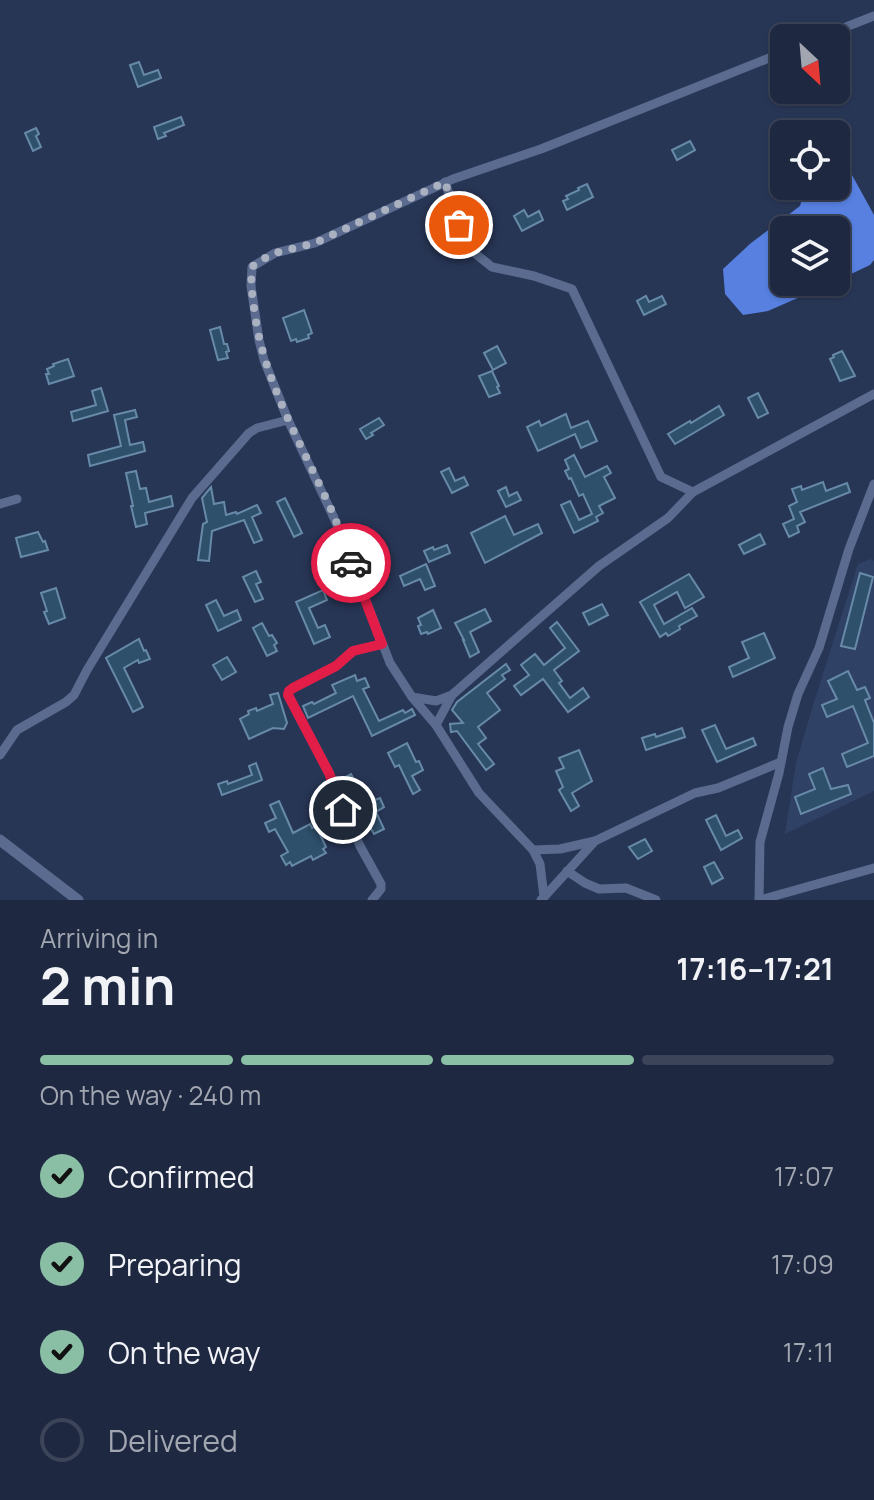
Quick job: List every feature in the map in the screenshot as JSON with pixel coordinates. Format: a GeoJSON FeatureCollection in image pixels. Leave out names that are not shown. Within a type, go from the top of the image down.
{"type":"FeatureCollection","features":[{"type":"Feature","properties":{"kind":"street"},"geometry":{"type":"LineString","coordinates":[[850,25],[874,16]]}},
{"type":"Feature","properties":{"kind":"street"},"geometry":{"type":"LineString","coordinates":[[542,898],[540,864],[533,850],[479,793],[436,725],[412,697],[390,663],[334,518],[264,360],[251,286],[252,267],[275,253],[315,243],[445,182],[541,149],[770,58]]}},
{"type":"Feature","properties":{"kind":"street"},"geometry":{"type":"LineString","coordinates":[[445,182],[459,225],[477,255],[492,267],[534,276],[572,289],[661,477],[693,492]]}},
{"type":"Feature","properties":{"kind":"street"},"geometry":{"type":"LineString","coordinates":[[436,725],[452,695],[599,566],[668,518],[693,492],[874,394]]}},
{"type":"Feature","properties":{"kind":"street"},"geometry":{"type":"LineString","coordinates":[[0,755],[17,730],[74,695],[129,600],[200,488],[249,433],[288,420]]}},
{"type":"Feature","properties":{"kind":"street"},"geometry":{"type":"LineString","coordinates":[[874,484],[849,549],[819,648],[798,694],[788,727],[760,842],[759,900],[874,868]]}},
{"type":"Feature","properties":{"kind":"street"},"geometry":{"type":"LineString","coordinates":[[0,504],[17,499]]}},
{"type":"Feature","properties":{"kind":"street"},"geometry":{"type":"LineString","coordinates":[[372,900],[381,889],[381,884],[288,695],[293,688],[336,666],[353,651],[382,644]]}},
{"type":"Feature","properties":{"kind":"street"},"geometry":{"type":"LineString","coordinates":[[412,697],[436,701],[452,695]]}},
{"type":"Feature","properties":{"kind":"street"},"geometry":{"type":"LineString","coordinates":[[533,850],[560,849],[595,841],[695,793],[731,784],[781,762]]}},
{"type":"Feature","properties":{"kind":"street"},"geometry":{"type":"LineString","coordinates":[[0,840],[78,900]]}},
{"type":"Feature","properties":{"kind":"street"},"geometry":{"type":"LineString","coordinates":[[542,898],[595,841]]}},
{"type":"Feature","properties":{"kind":"street"},"geometry":{"type":"LineString","coordinates":[[567,871],[599,889],[626,888],[656,900]]}},
{"type":"Feature","properties":{"kind":"shaded area"},"geometry":{"type":"Polygon","coordinates":[[[870,559],[874,561],[874,791],[785,834],[796,763],[814,702],[858,564],[870,559]]]}},
{"type":"Feature","properties":{"kind":"water"},"geometry":{"type":"Polygon","coordinates":[[[852,175],[874,215],[874,260],[850,274],[850,216],[787,216],[800,206],[802,200],[850,200],[852,175]]]}},
{"type":"Feature","properties":{"kind":"water"},"geometry":{"type":"Polygon","coordinates":[[[770,229],[770,296],[802,296],[768,311],[743,315],[725,294],[723,269],[770,229]]]}},
{"type":"Feature","properties":{"kind":"building"},"geometry":{"type":"Polygon","coordinates":[[[139,62],[144,75],[158,70],[161,78],[138,87],[130,65],[139,62]]]}},
{"type":"Feature","properties":{"kind":"building"},"geometry":{"type":"Polygon","coordinates":[[[181,117],[184,125],[164,133],[166,136],[158,139],[154,127],[181,117]]]}},
{"type":"Feature","properties":{"kind":"building"},"geometry":{"type":"Polygon","coordinates":[[[36,128],[41,147],[33,151],[25,133],[36,128]]]}},
{"type":"Feature","properties":{"kind":"building"},"geometry":{"type":"Polygon","coordinates":[[[690,141],[695,150],[677,160],[672,150],[690,141]]]}},
{"type":"Feature","properties":{"kind":"building"},"geometry":{"type":"Polygon","coordinates":[[[587,184],[593,197],[567,210],[563,201],[568,199],[566,196],[587,184]]]}},
{"type":"Feature","properties":{"kind":"building"},"geometry":{"type":"Polygon","coordinates":[[[524,210],[528,217],[539,211],[543,220],[522,231],[514,216],[524,210]]]}},
{"type":"Feature","properties":{"kind":"building"},"geometry":{"type":"Polygon","coordinates":[[[646,296],[649,302],[662,296],[666,304],[644,315],[637,301],[646,296]]]}},
{"type":"Feature","properties":{"kind":"building"},"geometry":{"type":"Polygon","coordinates":[[[304,310],[312,333],[308,335],[309,338],[291,341],[283,318],[304,310]]]}},
{"type":"Feature","properties":{"kind":"building"},"geometry":{"type":"Polygon","coordinates":[[[220,327],[229,351],[226,352],[228,358],[218,360],[210,330],[220,327]]]}},
{"type":"Feature","properties":{"kind":"building"},"geometry":{"type":"Polygon","coordinates":[[[497,346],[506,363],[493,370],[484,353],[497,346]]]}},
{"type":"Feature","properties":{"kind":"building"},"geometry":{"type":"Polygon","coordinates":[[[842,351],[855,376],[840,381],[830,359],[842,351]]]}},
{"type":"Feature","properties":{"kind":"building"},"geometry":{"type":"Polygon","coordinates":[[[68,359],[74,376],[49,384],[47,369],[68,359]]]}},
{"type":"Feature","properties":{"kind":"building"},"geometry":{"type":"Polygon","coordinates":[[[492,371],[500,393],[489,397],[479,376],[492,371]]]}},
{"type":"Feature","properties":{"kind":"building"},"geometry":{"type":"Polygon","coordinates":[[[101,388],[108,411],[73,421],[71,412],[96,405],[92,391],[101,388]]]}},
{"type":"Feature","properties":{"kind":"building"},"geometry":{"type":"Polygon","coordinates":[[[758,393],[768,413],[758,418],[748,398],[758,393]]]}},
{"type":"Feature","properties":{"kind":"building"},"geometry":{"type":"Polygon","coordinates":[[[719,406],[724,415],[675,444],[668,434],[691,423],[719,406]]]}},
{"type":"Feature","properties":{"kind":"building"},"geometry":{"type":"Polygon","coordinates":[[[135,410],[137,417],[125,420],[130,445],[143,442],[145,451],[90,466],[88,455],[121,446],[114,415],[135,410]]]}},
{"type":"Feature","properties":{"kind":"building"},"geometry":{"type":"Polygon","coordinates":[[[566,414],[571,428],[588,421],[597,441],[581,448],[575,434],[538,451],[527,427],[539,421],[541,426],[566,414]]]}},
{"type":"Feature","properties":{"kind":"building"},"geometry":{"type":"Polygon","coordinates":[[[379,418],[384,425],[366,439],[360,429],[379,418]]]}},
{"type":"Feature","properties":{"kind":"building"},"geometry":{"type":"Polygon","coordinates":[[[574,455],[585,477],[607,466],[611,473],[604,477],[615,498],[599,506],[603,513],[596,517],[598,521],[574,533],[561,505],[570,501],[579,520],[592,514],[583,494],[579,496],[565,471],[569,469],[565,460],[574,455]]]}},
{"type":"Feature","properties":{"kind":"building"},"geometry":{"type":"Polygon","coordinates":[[[449,468],[455,481],[464,477],[468,485],[452,493],[441,472],[449,468]]]}},
{"type":"Feature","properties":{"kind":"building"},"geometry":{"type":"Polygon","coordinates":[[[136,471],[140,489],[146,488],[149,502],[171,496],[173,506],[145,513],[147,524],[136,527],[126,473],[136,471]]]}},
{"type":"Feature","properties":{"kind":"building"},"geometry":{"type":"Polygon","coordinates":[[[823,482],[826,491],[847,483],[850,492],[800,512],[805,522],[797,526],[799,532],[789,537],[783,524],[794,519],[789,506],[797,502],[792,489],[801,486],[802,490],[823,482]]]}},
{"type":"Feature","properties":{"kind":"building"},"geometry":{"type":"Polygon","coordinates":[[[211,487],[214,504],[224,502],[226,515],[237,514],[257,505],[261,513],[252,517],[262,540],[254,543],[244,520],[212,531],[209,561],[198,560],[203,524],[207,522],[202,498],[211,487]]]}},
{"type":"Feature","properties":{"kind":"building"},"geometry":{"type":"Polygon","coordinates":[[[506,487],[509,496],[517,492],[521,500],[506,507],[498,491],[506,487]]]}},
{"type":"Feature","properties":{"kind":"building"},"geometry":{"type":"Polygon","coordinates":[[[285,498],[302,533],[294,537],[277,502],[285,498]]]}},
{"type":"Feature","properties":{"kind":"building"},"geometry":{"type":"Polygon","coordinates":[[[505,516],[514,535],[538,524],[542,533],[485,563],[471,533],[505,516]]]}},
{"type":"Feature","properties":{"kind":"building"},"geometry":{"type":"Polygon","coordinates":[[[38,532],[48,550],[21,557],[16,538],[38,532]]]}},
{"type":"Feature","properties":{"kind":"building"},"geometry":{"type":"Polygon","coordinates":[[[760,534],[765,544],[744,554],[739,545],[760,534]]]}},
{"type":"Feature","properties":{"kind":"building"},"geometry":{"type":"Polygon","coordinates":[[[447,545],[450,553],[429,562],[424,551],[447,545]]]}},
{"type":"Feature","properties":{"kind":"building"},"geometry":{"type":"Polygon","coordinates":[[[426,564],[435,586],[425,590],[420,579],[404,586],[400,576],[426,564]]]}},
{"type":"Feature","properties":{"kind":"building"},"geometry":{"type":"Polygon","coordinates":[[[256,571],[261,582],[256,584],[263,599],[255,602],[243,577],[256,571]]]}},
{"type":"Feature","properties":{"kind":"building"},"geometry":{"type":"Polygon","coordinates":[[[860,573],[873,577],[855,649],[841,646],[860,573]]]}},
{"type":"Feature","properties":{"kind":"building"},"geometry":{"type":"Polygon","coordinates":[[[689,574],[704,597],[685,608],[677,592],[654,605],[664,624],[692,608],[697,616],[668,636],[666,633],[660,637],[640,602],[689,574]]]}},
{"type":"Feature","properties":{"kind":"building"},"geometry":{"type":"Polygon","coordinates":[[[56,588],[65,618],[49,624],[41,593],[56,588]]]}},
{"type":"Feature","properties":{"kind":"building"},"geometry":{"type":"Polygon","coordinates":[[[323,590],[327,600],[309,608],[318,628],[325,625],[330,637],[314,644],[296,602],[323,590]]]}},
{"type":"Feature","properties":{"kind":"building"},"geometry":{"type":"Polygon","coordinates":[[[216,600],[224,616],[237,610],[241,620],[218,631],[206,605],[216,600]]]}},
{"type":"Feature","properties":{"kind":"building"},"geometry":{"type":"Polygon","coordinates":[[[602,604],[608,615],[589,625],[583,613],[602,604]]]}},
{"type":"Feature","properties":{"kind":"building"},"geometry":{"type":"Polygon","coordinates":[[[485,609],[491,621],[470,632],[479,652],[470,657],[455,623],[485,609]]]}},
{"type":"Feature","properties":{"kind":"building"},"geometry":{"type":"Polygon","coordinates":[[[433,610],[441,628],[421,634],[418,618],[433,610]]]}},
{"type":"Feature","properties":{"kind":"building"},"geometry":{"type":"Polygon","coordinates":[[[557,622],[579,651],[554,670],[562,681],[559,683],[570,698],[583,688],[589,697],[568,712],[543,679],[521,695],[514,686],[529,675],[521,665],[535,654],[544,665],[565,648],[550,628],[557,622]]]}},
{"type":"Feature","properties":{"kind":"building"},"geometry":{"type":"Polygon","coordinates":[[[262,623],[277,643],[274,645],[277,651],[267,656],[253,628],[262,623]]]}},
{"type":"Feature","properties":{"kind":"building"},"geometry":{"type":"Polygon","coordinates":[[[764,633],[775,658],[733,677],[729,667],[749,658],[742,642],[764,633]]]}},
{"type":"Feature","properties":{"kind":"building"},"geometry":{"type":"Polygon","coordinates":[[[139,639],[150,659],[139,663],[138,660],[124,668],[143,707],[133,712],[106,658],[139,639]]]}},
{"type":"Feature","properties":{"kind":"building"},"geometry":{"type":"Polygon","coordinates":[[[227,657],[236,672],[222,680],[213,665],[227,657]]]}},
{"type":"Feature","properties":{"kind":"building"},"geometry":{"type":"Polygon","coordinates":[[[506,664],[510,670],[502,675],[505,679],[487,693],[500,710],[478,727],[486,738],[478,744],[494,764],[486,770],[457,731],[451,732],[450,724],[463,723],[452,710],[457,702],[506,664]]]}},
{"type":"Feature","properties":{"kind":"building"},"geometry":{"type":"Polygon","coordinates":[[[848,671],[857,690],[865,687],[870,698],[865,700],[874,723],[874,756],[847,767],[842,754],[868,743],[853,706],[827,717],[822,705],[837,699],[828,681],[848,671]]]}},
{"type":"Feature","properties":{"kind":"building"},"geometry":{"type":"Polygon","coordinates":[[[355,675],[357,681],[365,678],[369,687],[363,689],[379,721],[403,710],[405,713],[412,709],[415,715],[372,736],[353,696],[308,718],[303,706],[336,693],[332,685],[355,675]]]}},
{"type":"Feature","properties":{"kind":"building"},"geometry":{"type":"Polygon","coordinates":[[[278,693],[287,723],[284,729],[273,728],[249,739],[240,719],[249,714],[248,711],[256,708],[257,711],[273,704],[270,695],[278,693]]]}},
{"type":"Feature","properties":{"kind":"building"},"geometry":{"type":"Polygon","coordinates":[[[715,725],[726,749],[753,738],[756,745],[717,762],[702,730],[715,725]]]}},
{"type":"Feature","properties":{"kind":"building"},"geometry":{"type":"Polygon","coordinates":[[[682,728],[685,737],[646,750],[642,738],[655,734],[656,737],[682,728]]]}},
{"type":"Feature","properties":{"kind":"building"},"geometry":{"type":"Polygon","coordinates":[[[407,743],[423,770],[412,776],[420,790],[413,794],[399,765],[395,767],[388,753],[407,743]]]}},
{"type":"Feature","properties":{"kind":"building"},"geometry":{"type":"Polygon","coordinates":[[[579,750],[592,781],[572,793],[579,806],[571,811],[559,790],[563,787],[556,771],[564,768],[559,758],[579,750]]]}},
{"type":"Feature","properties":{"kind":"building"},"geometry":{"type":"Polygon","coordinates":[[[256,763],[262,780],[222,795],[218,784],[227,781],[228,784],[252,775],[249,766],[256,763]]]}},
{"type":"Feature","properties":{"kind":"building"},"geometry":{"type":"Polygon","coordinates":[[[823,768],[831,789],[848,785],[851,794],[801,814],[795,797],[815,789],[809,774],[823,768]]]}},
{"type":"Feature","properties":{"kind":"building"},"geometry":{"type":"Polygon","coordinates":[[[351,774],[360,791],[368,788],[375,800],[380,798],[384,807],[376,812],[384,829],[374,834],[342,779],[351,774]]]}},
{"type":"Feature","properties":{"kind":"building"},"geometry":{"type":"Polygon","coordinates":[[[279,801],[293,833],[310,824],[312,828],[316,826],[326,853],[313,860],[311,856],[292,866],[290,862],[286,865],[281,856],[288,852],[275,829],[269,832],[265,823],[276,818],[270,805],[279,801]]]}},
{"type":"Feature","properties":{"kind":"building"},"geometry":{"type":"Polygon","coordinates":[[[716,815],[726,836],[738,830],[742,838],[721,850],[706,820],[716,815]]]}},
{"type":"Feature","properties":{"kind":"building"},"geometry":{"type":"Polygon","coordinates":[[[645,839],[652,851],[638,859],[629,847],[645,839]]]}},
{"type":"Feature","properties":{"kind":"building"},"geometry":{"type":"Polygon","coordinates":[[[714,862],[723,878],[712,884],[704,867],[714,862]]]}},
{"type":"Feature","properties":{"kind":"way so far"},"geometry":{"type":"LineString","coordinates":[[351,563],[264,360],[251,286],[252,267],[275,253],[315,243],[445,182],[459,225]]}},
{"type":"Feature","properties":{"kind":"route"},"geometry":{"type":"LineString","coordinates":[[343,810],[329,773],[288,695],[293,688],[336,666],[356,649],[382,644],[351,563]]}}]}
